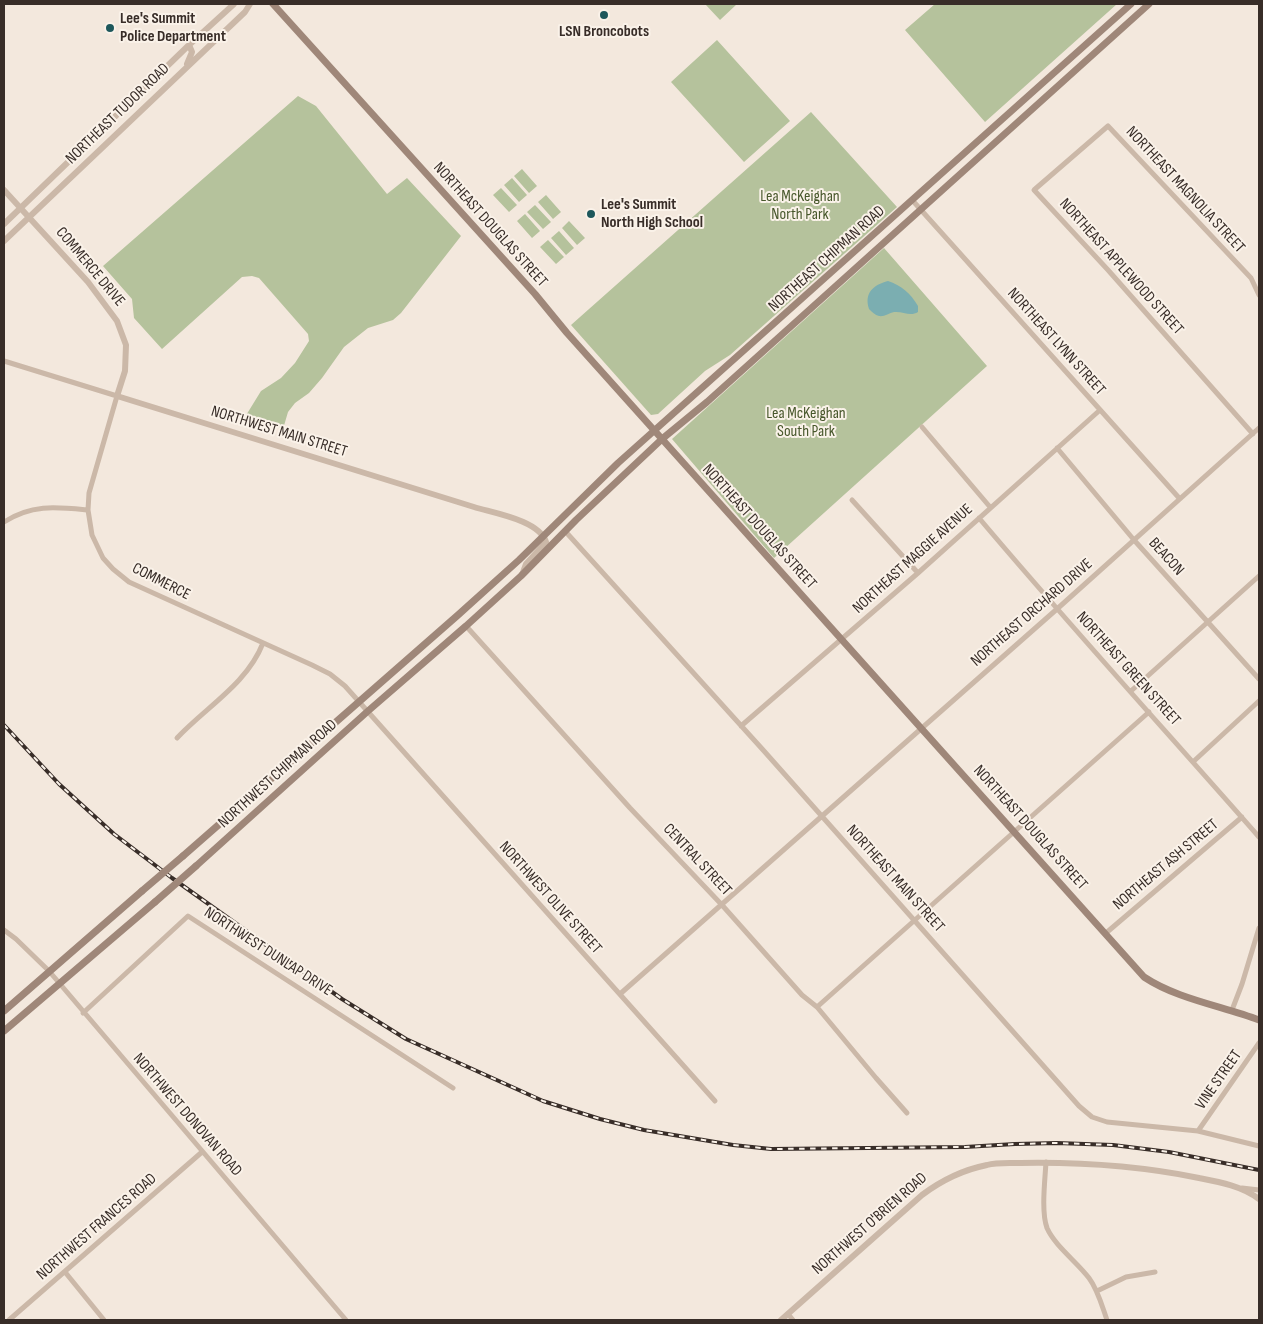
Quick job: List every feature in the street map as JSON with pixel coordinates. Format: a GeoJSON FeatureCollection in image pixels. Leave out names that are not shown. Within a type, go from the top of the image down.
{"type":"FeatureCollection","features":[{"type":"Feature","properties":{"kind":"main road","name":"NORTHEAST DOUGLAS STREET"},"geometry":{"type":"LineString","coordinates":[[273,4],[1144,977],[1174,993],[1259,1020]]}},
{"type":"Feature","properties":{"kind":"main road","name":"NORTHEAST CHIPMAN ROAD"},"geometry":{"type":"LineString","coordinates":[[542,535],[655,430],[1131,4]]}},
{"type":"Feature","properties":{"kind":"main road","name":"NORTHEAST CHIPMAN ROAD"},"geometry":{"type":"LineString","coordinates":[[566,531],[662,440],[707,402],[1149,4]]}},
{"type":"Feature","properties":{"kind":"main road","name":"NORTHWEST CHIPMAN ROAD"},"geometry":{"type":"LineString","coordinates":[[4,1031],[196,866],[368,711],[466,626],[521,576],[566,531]]}},
{"type":"Feature","properties":{"kind":"main road","name":"NORTHWEST CHIPMAN ROAD"},"geometry":{"type":"LineString","coordinates":[[4,1011],[360,702],[519,560],[542,535]]}},
{"type":"Feature","properties":{"kind":"street","name":"NORTHEAST TUDOR ROAD"},"geometry":{"type":"LineString","coordinates":[[4,224],[234,4]]}},
{"type":"Feature","properties":{"kind":"street","name":"NORTHEAST TUDOR ROAD"},"geometry":{"type":"LineString","coordinates":[[4,241],[245,12],[250,4]]}},
{"type":"Feature","properties":{"kind":"street"},"geometry":{"type":"LineString","coordinates":[[186,68],[192,52],[189,45]]}},
{"type":"Feature","properties":{"kind":"street","name":"NORTHEAST MAGNOLIA STREET"},"geometry":{"type":"LineString","coordinates":[[1108,126],[1251,278],[1259,295]]}},
{"type":"Feature","properties":{"kind":"street","name":"NORTHEAST APPLEWOOD STREET"},"geometry":{"type":"LineString","coordinates":[[1108,126],[1034,190],[1108,270],[1253,434]]}},
{"type":"Feature","properties":{"kind":"street"},"geometry":{"type":"LineString","coordinates":[[4,190],[30,217]]}},
{"type":"Feature","properties":{"kind":"street","name":"NORTHEAST LYNN STREET"},"geometry":{"type":"LineString","coordinates":[[913,201],[1180,500]]}},
{"type":"Feature","properties":{"kind":"street","name":"COMMERCE DRIVE"},"geometry":{"type":"LineString","coordinates":[[30,217],[88,282],[117,321],[126,345],[125,370],[118,396]]}},
{"type":"Feature","properties":{"kind":"street","name":"NORTHWEST MAIN STREET"},"geometry":{"type":"LineString","coordinates":[[4,361],[524,522],[542,535]]}},
{"type":"Feature","properties":{"kind":"street","name":"COMMERCE"},"geometry":{"type":"LineString","coordinates":[[118,396],[90,492],[88,510],[92,535],[103,558],[128,582],[330,674],[360,702]]}},
{"type":"Feature","properties":{"kind":"street","name":"NORTHEAST MAGGIE AVENUE"},"geometry":{"type":"LineString","coordinates":[[741,726],[1100,410]]}},
{"type":"Feature","properties":{"kind":"street"},"geometry":{"type":"LineString","coordinates":[[922,427],[990,507]]}},
{"type":"Feature","properties":{"kind":"street","name":"NORTHEAST ORCHARD DRIVE"},"geometry":{"type":"LineString","coordinates":[[620,994],[1057,609],[1259,428]]}},
{"type":"Feature","properties":{"kind":"street","name":"BEACON"},"geometry":{"type":"LineString","coordinates":[[1057,448],[1134,540],[1259,679]]}},
{"type":"Feature","properties":{"kind":"street"},"geometry":{"type":"LineString","coordinates":[[852,500],[918,572]]}},
{"type":"Feature","properties":{"kind":"street"},"geometry":{"type":"LineString","coordinates":[[4,522],[29,510],[47,507],[88,510]]}},
{"type":"Feature","properties":{"kind":"street","name":"NORTHEAST GREEN STREET"},"geometry":{"type":"LineString","coordinates":[[979,518],[1259,837]]}},
{"type":"Feature","properties":{"kind":"street","name":"NORTHEAST MAIN STREET"},"geometry":{"type":"LineString","coordinates":[[566,531],[1087,1113],[1107,1122],[1198,1131],[1259,1146]]}},
{"type":"Feature","properties":{"kind":"street"},"geometry":{"type":"LineString","coordinates":[[521,576],[526,564],[546,542],[542,535]]}},
{"type":"Feature","properties":{"kind":"street"},"geometry":{"type":"LineString","coordinates":[[1131,692],[1259,576]]}},
{"type":"Feature","properties":{"kind":"street","name":"CENTRAL STREET"},"geometry":{"type":"LineString","coordinates":[[466,626],[802,995],[817,1007],[907,1112]]}},
{"type":"Feature","properties":{"kind":"street"},"geometry":{"type":"LineString","coordinates":[[177,738],[248,671],[263,643]]}},
{"type":"Feature","properties":{"kind":"street"},"geometry":{"type":"LineString","coordinates":[[1194,761],[1259,701]]}},
{"type":"Feature","properties":{"kind":"street","name":"NORTHWEST OLIVE STREET"},"geometry":{"type":"LineString","coordinates":[[360,702],[715,1101]]}},
{"type":"Feature","properties":{"kind":"street"},"geometry":{"type":"LineString","coordinates":[[817,1007],[1149,712]]}},
{"type":"Feature","properties":{"kind":"street","name":"NORTHEAST ASH STREET"},"geometry":{"type":"LineString","coordinates":[[1106,933],[1242,817]]}},
{"type":"Feature","properties":{"kind":"street","name":"NORTHWEST DUNLAP DRIVE"},"geometry":{"type":"LineString","coordinates":[[83,1013],[188,916],[453,1088]]}},
{"type":"Feature","properties":{"kind":"street"},"geometry":{"type":"LineString","coordinates":[[1232,1010],[1259,928]]}},
{"type":"Feature","properties":{"kind":"street","name":"NORTHWEST DONOVAN ROAD"},"geometry":{"type":"LineString","coordinates":[[4,930],[49,971],[58,984],[346,1320]]}},
{"type":"Feature","properties":{"kind":"street","name":"VINE STREET"},"geometry":{"type":"LineString","coordinates":[[1198,1131],[1259,1043]]}},
{"type":"Feature","properties":{"kind":"street","name":"NORTHWEST FRANCES ROAD"},"geometry":{"type":"LineString","coordinates":[[9,1320],[202,1152]]}},
{"type":"Feature","properties":{"kind":"street"},"geometry":{"type":"LineString","coordinates":[[1107,1320],[1091,1279],[1065,1251],[1048,1228],[1045,1216],[1046,1162],[1158,1170],[1259,1190]]}},
{"type":"Feature","properties":{"kind":"street","name":"NORTHWEST O'BRIEN ROAD"},"geometry":{"type":"LineString","coordinates":[[781,1320],[902,1212],[941,1181],[960,1172],[989,1164],[1046,1162]]}},
{"type":"Feature","properties":{"kind":"street"},"geometry":{"type":"LineString","coordinates":[[1237,1187],[1259,1199]]}},
{"type":"Feature","properties":{"kind":"street"},"geometry":{"type":"LineString","coordinates":[[65,1272],[104,1320]]}},
{"type":"Feature","properties":{"kind":"street"},"geometry":{"type":"LineString","coordinates":[[1097,1291],[1126,1277],[1154,1272]]}},
{"type":"Feature","properties":{"kind":"street"},"geometry":{"type":"LineString","coordinates":[[788,1314],[793,1320]]}},
{"type":"Feature","properties":{"kind":"green space"},"geometry":{"type":"Polygon","coordinates":[[[705,4],[737,4],[720,20],[705,4]]]}},
{"type":"Feature","properties":{"kind":"green space"},"geometry":{"type":"Polygon","coordinates":[[[935,4],[1117,4],[985,122],[905,30],[935,4]]]}},
{"type":"Feature","properties":{"kind":"green space"},"geometry":{"type":"Polygon","coordinates":[[[717,40],[790,121],[744,162],[671,82],[717,40]]]}},
{"type":"Feature","properties":{"kind":"green space"},"geometry":{"type":"Polygon","coordinates":[[[298,96],[316,106],[387,194],[407,178],[461,236],[401,313],[393,320],[368,328],[344,347],[322,378],[288,412],[283,429],[245,417],[261,391],[281,378],[295,363],[309,341],[308,334],[259,278],[252,276],[242,277],[162,349],[134,318],[132,299],[103,266],[298,96]]]}},
{"type":"Feature","properties":{"kind":"green space","name":"Lea McKeighan North Park"},"geometry":{"type":"Polygon","coordinates":[[[811,112],[897,207],[730,355],[705,371],[658,414],[651,415],[571,325],[811,112]]]}},
{"type":"Feature","properties":{"kind":"green space"},"geometry":{"type":"Polygon","coordinates":[[[522,169],[537,186],[529,193],[514,176],[522,169]]]}},
{"type":"Feature","properties":{"kind":"green space"},"geometry":{"type":"Polygon","coordinates":[[[512,178],[527,195],[519,202],[504,185],[512,178]]]}},
{"type":"Feature","properties":{"kind":"green space"},"geometry":{"type":"Polygon","coordinates":[[[501,188],[517,205],[509,212],[493,195],[501,188]]]}},
{"type":"Feature","properties":{"kind":"green space"},"geometry":{"type":"Polygon","coordinates":[[[546,195],[561,212],[553,219],[538,202],[546,195]]]}},
{"type":"Feature","properties":{"kind":"green space"},"geometry":{"type":"Polygon","coordinates":[[[535,205],[551,222],[543,229],[527,212],[535,205]]]}},
{"type":"Feature","properties":{"kind":"green space"},"geometry":{"type":"Polygon","coordinates":[[[525,214],[540,231],[532,238],[517,221],[525,214]]]}},
{"type":"Feature","properties":{"kind":"green space"},"geometry":{"type":"Polygon","coordinates":[[[569,221],[585,238],[577,245],[562,228],[569,221]]]}},
{"type":"Feature","properties":{"kind":"green space"},"geometry":{"type":"Polygon","coordinates":[[[559,231],[574,248],[566,255],[551,238],[559,231]]]}},
{"type":"Feature","properties":{"kind":"green space"},"geometry":{"type":"Polygon","coordinates":[[[548,240],[564,257],[556,264],[540,247],[548,240]]]}},
{"type":"Feature","properties":{"kind":"green space","name":"Lea McKeighan South Park"},"geometry":{"type":"Polygon","coordinates":[[[884,248],[987,366],[774,558],[672,439],[884,248]]]}},
{"type":"Feature","properties":{"kind":"water"},"geometry":{"type":"Polygon","coordinates":[[[888,281],[909,294],[918,306],[918,312],[912,314],[894,312],[878,316],[869,309],[868,298],[871,290],[888,281]]]}},
{"type":"Feature","properties":{"kind":"railway"},"geometry":{"type":"LineString","coordinates":[[4,725],[59,784],[114,834],[172,878],[342,999],[406,1039],[543,1101],[600,1119],[644,1130],[733,1145],[771,1149],[965,1147],[1057,1143],[1113,1145],[1169,1152],[1259,1170]]}},
{"type":"Feature","properties":{"kind":"place","name":"LSN Broncobots"},"geometry":{"type":"Point","coordinates":[604,15]}},
{"type":"Feature","properties":{"kind":"place","name":"Lee's Summit Police Department"},"geometry":{"type":"Point","coordinates":[110,28]}},
{"type":"Feature","properties":{"kind":"place","name":"Lee's Summit North High School"},"geometry":{"type":"Point","coordinates":[591,214]}}]}
